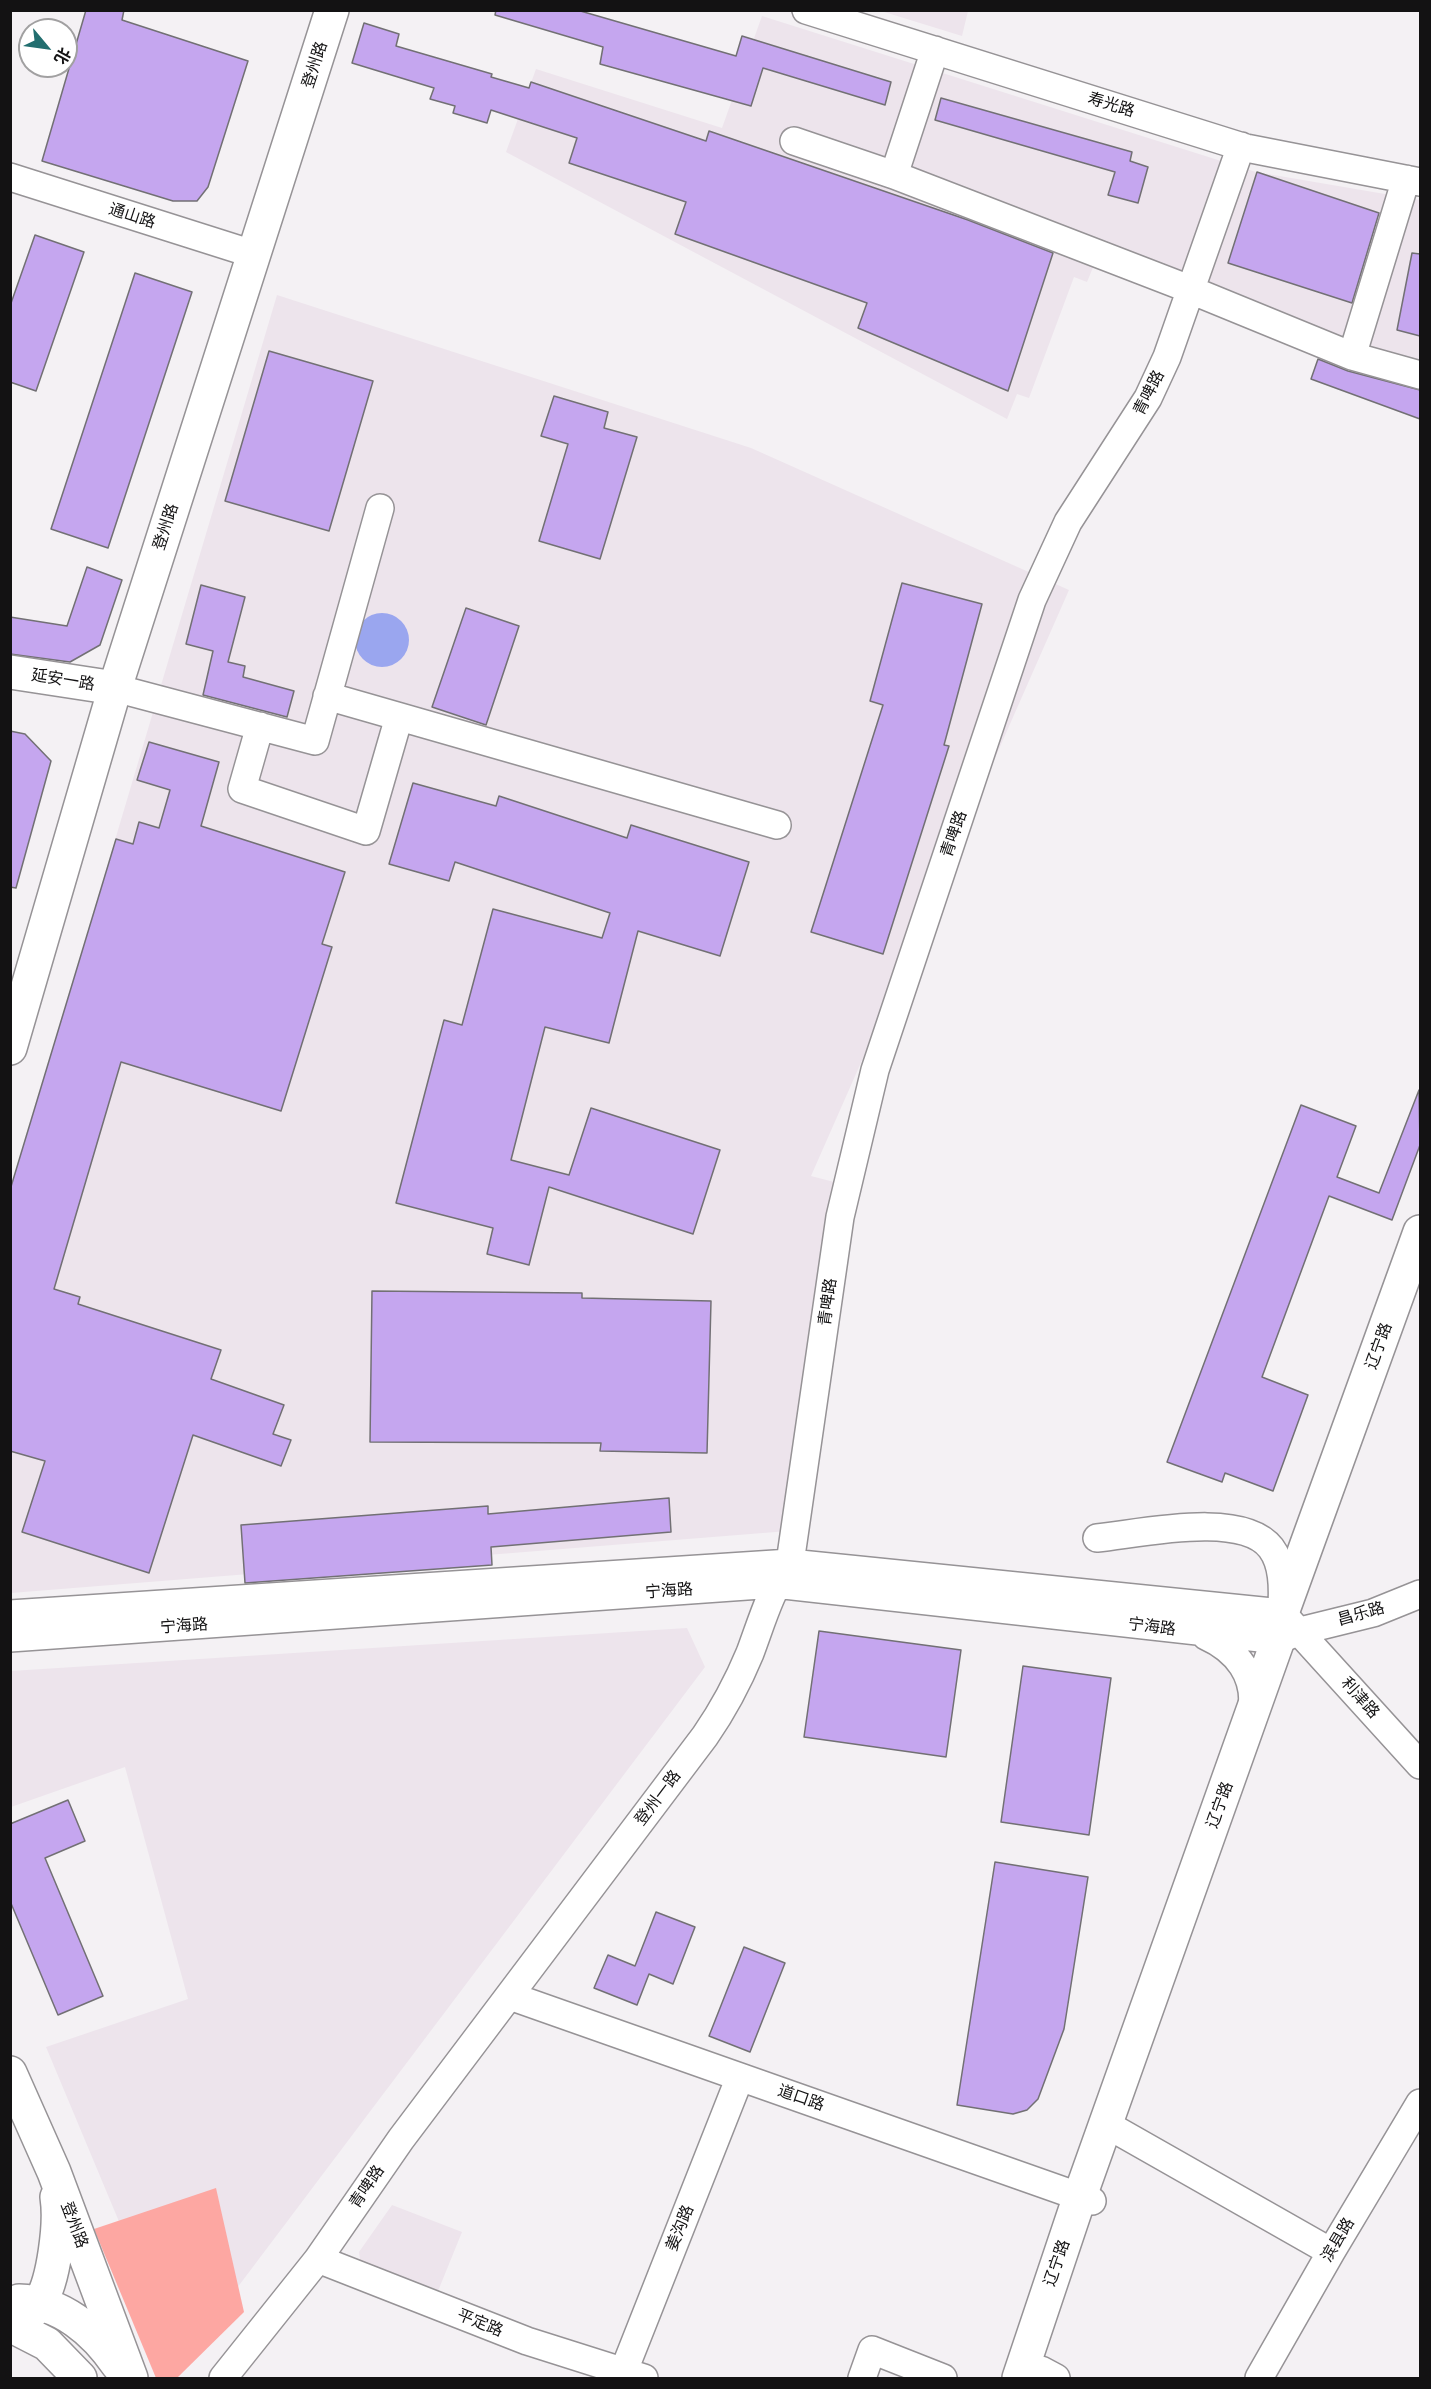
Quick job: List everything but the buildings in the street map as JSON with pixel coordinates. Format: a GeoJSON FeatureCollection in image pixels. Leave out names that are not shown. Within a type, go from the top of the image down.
{"type":"FeatureCollection","features":[{"type":"Feature","properties":{"kind":"main road","name":"登州路"},"geometry":{"type":"LineString","coordinates":[[10,1048],[115,688],[332,10]]}},
{"type":"Feature","properties":{"kind":"main road","name":"延安一路"},"geometry":{"type":"LineString","coordinates":[[10,672],[115,688]]}},
{"type":"Feature","properties":{"kind":"main road","name":"辽宁路"},"geometry":{"type":"LineString","coordinates":[[1086,2198],[1118,2132],[1420,1232]]}},
{"type":"Feature","properties":{"kind":"main road","name":"辽宁路"},"geometry":{"type":"LineString","coordinates":[[1038,2376],[1086,2198],[1251,1716],[1420,1297]]}},
{"type":"Feature","properties":{"kind":"main road","name":"登州路"},"geometry":{"type":"LineString","coordinates":[[10,2073],[54,2172],[129,2379]]}},
{"type":"Feature","properties":{"kind":"main road"},"geometry":{"type":"LineString","coordinates":[[26,2301],[49,2282],[55,2248],[58,2202],[54,2172]]}},
{"type":"Feature","properties":{"kind":"main road"},"geometry":{"type":"LineString","coordinates":[[10,2324],[27,2317],[26,2301]]}},
{"type":"Feature","properties":{"kind":"main road"},"geometry":{"type":"LineString","coordinates":[[26,2301],[67,2314],[92,2333],[129,2379]]}},
{"type":"Feature","properties":{"kind":"main road"},"geometry":{"type":"LineString","coordinates":[[10,2324],[47,2344],[80,2379]]}},
{"type":"Feature","properties":{"kind":"street","name":"寿光路"},"geometry":{"type":"LineString","coordinates":[[806,10],[1241,146],[1413,180]]}},
{"type":"Feature","properties":{"kind":"street"},"geometry":{"type":"LineString","coordinates":[[894,175],[935,50]]}},
{"type":"Feature","properties":{"kind":"street"},"geometry":{"type":"LineString","coordinates":[[794,141],[894,175],[1191,290],[1353,356],[1420,375]]}},
{"type":"Feature","properties":{"kind":"street","name":"青啤路"},"geometry":{"type":"LineString","coordinates":[[782,1573],[840,1217],[875,1070],[1032,600],[1068,522],[1148,398],[1167,357],[1241,146]]}},
{"type":"Feature","properties":{"kind":"street","name":"通山路"},"geometry":{"type":"LineString","coordinates":[[10,177],[253,254]]}},
{"type":"Feature","properties":{"kind":"street"},"geometry":{"type":"LineString","coordinates":[[1353,356],[1413,180]]}},
{"type":"Feature","properties":{"kind":"street"},"geometry":{"type":"LineString","coordinates":[[115,688],[315,741],[380,508]]}},
{"type":"Feature","properties":{"kind":"street"},"geometry":{"type":"LineString","coordinates":[[327,696],[777,825]]}},
{"type":"Feature","properties":{"kind":"street"},"geometry":{"type":"LineString","coordinates":[[260,726],[242,789],[366,831],[399,717]]}},
{"type":"Feature","properties":{"kind":"street"},"geometry":{"type":"LineString","coordinates":[[1097,1538],[1200,1526],[1250,1532],[1271,1548],[1283,1580],[1287,1628]]}},
{"type":"Feature","properties":{"kind":"street","name":"宁海路"},"geometry":{"type":"LineString","coordinates":[[10,1614],[782,1573],[1287,1628]]}},
{"type":"Feature","properties":{"kind":"street","name":"宁海路"},"geometry":{"type":"LineString","coordinates":[[10,1638],[782,1573],[1199,1633],[1287,1628]]}},
{"type":"Feature","properties":{"kind":"street","name":"登州一路"},"geometry":{"type":"LineString","coordinates":[[510,1996],[723,1710],[782,1573]]}},
{"type":"Feature","properties":{"kind":"street","name":"昌乐路"},"geometry":{"type":"LineString","coordinates":[[1287,1628],[1373,1613],[1420,1594]]}},
{"type":"Feature","properties":{"kind":"street","name":"利津路"},"geometry":{"type":"LineString","coordinates":[[1287,1628],[1420,1765]]}},
{"type":"Feature","properties":{"kind":"street"},"geometry":{"type":"LineString","coordinates":[[1199,1633],[1225,1645],[1240,1659],[1254,1694],[1251,1716]]}},
{"type":"Feature","properties":{"kind":"street","name":"青啤路"},"geometry":{"type":"LineString","coordinates":[[223,2379],[318,2259],[401,2139],[510,1996]]}},
{"type":"Feature","properties":{"kind":"street","name":"道口路"},"geometry":{"type":"LineString","coordinates":[[510,1996],[1086,2198]]}},
{"type":"Feature","properties":{"kind":"street","name":"姜沟路"},"geometry":{"type":"LineString","coordinates":[[629,2376],[740,2077]]}},
{"type":"Feature","properties":{"kind":"street","name":"滨县路"},"geometry":{"type":"LineString","coordinates":[[1259,2379],[1420,2103]]}},
{"type":"Feature","properties":{"kind":"street"},"geometry":{"type":"LineString","coordinates":[[1118,2132],[1331,2252]]}},
{"type":"Feature","properties":{"kind":"street","name":"平定路"},"geometry":{"type":"LineString","coordinates":[[318,2259],[526,2341],[629,2376]]}},
{"type":"Feature","properties":{"kind":"street"},"geometry":{"type":"LineString","coordinates":[[862,2379],[872,2350],[943,2379]]}},
{"type":"Feature","properties":{"kind":"shaded area"},"geometry":{"type":"Polygon","coordinates":[[[968,10],[962,36],[881,11],[968,10]]]}},
{"type":"Feature","properties":{"kind":"shaded area"},"geometry":{"type":"Polygon","coordinates":[[[762,16],[1256,172],[1420,200],[1420,373],[1096,260],[1087,282],[1074,277],[1029,398],[1017,394],[1007,419],[506,152],[536,69],[722,128],[762,16]]]}},
{"type":"Feature","properties":{"kind":"shaded area"},"geometry":{"type":"Polygon","coordinates":[[[277,295],[751,448],[1069,590],[811,1176],[857,1188],[788,1531],[11,1593],[11,1190],[277,295]]]}},
{"type":"Feature","properties":{"kind":"shaded area"},"geometry":{"type":"Polygon","coordinates":[[[687,1628],[705,1667],[179,2365],[46,2047],[188,1999],[125,1767],[11,1807],[11,1671],[687,1628]]]}},
{"type":"Feature","properties":{"kind":"shaded area"},"geometry":{"type":"Polygon","coordinates":[[[216,2188],[244,2312],[177,2378],[156,2378],[94,2229],[216,2188]]]}},
{"type":"Feature","properties":{"kind":"shaded area"},"geometry":{"type":"Polygon","coordinates":[[[392,2205],[462,2232],[436,2296],[361,2266],[359,2252],[392,2205]]]}},
{"type":"Feature","properties":{"kind":"water"},"geometry":{"type":"Polygon","coordinates":[[[382,613],[392,615],[401,621],[407,630],[409,640],[407,650],[401,659],[392,665],[382,667],[372,665],[363,659],[357,650],[355,640],[357,630],[363,621],[372,615],[382,613]]]}}]}
